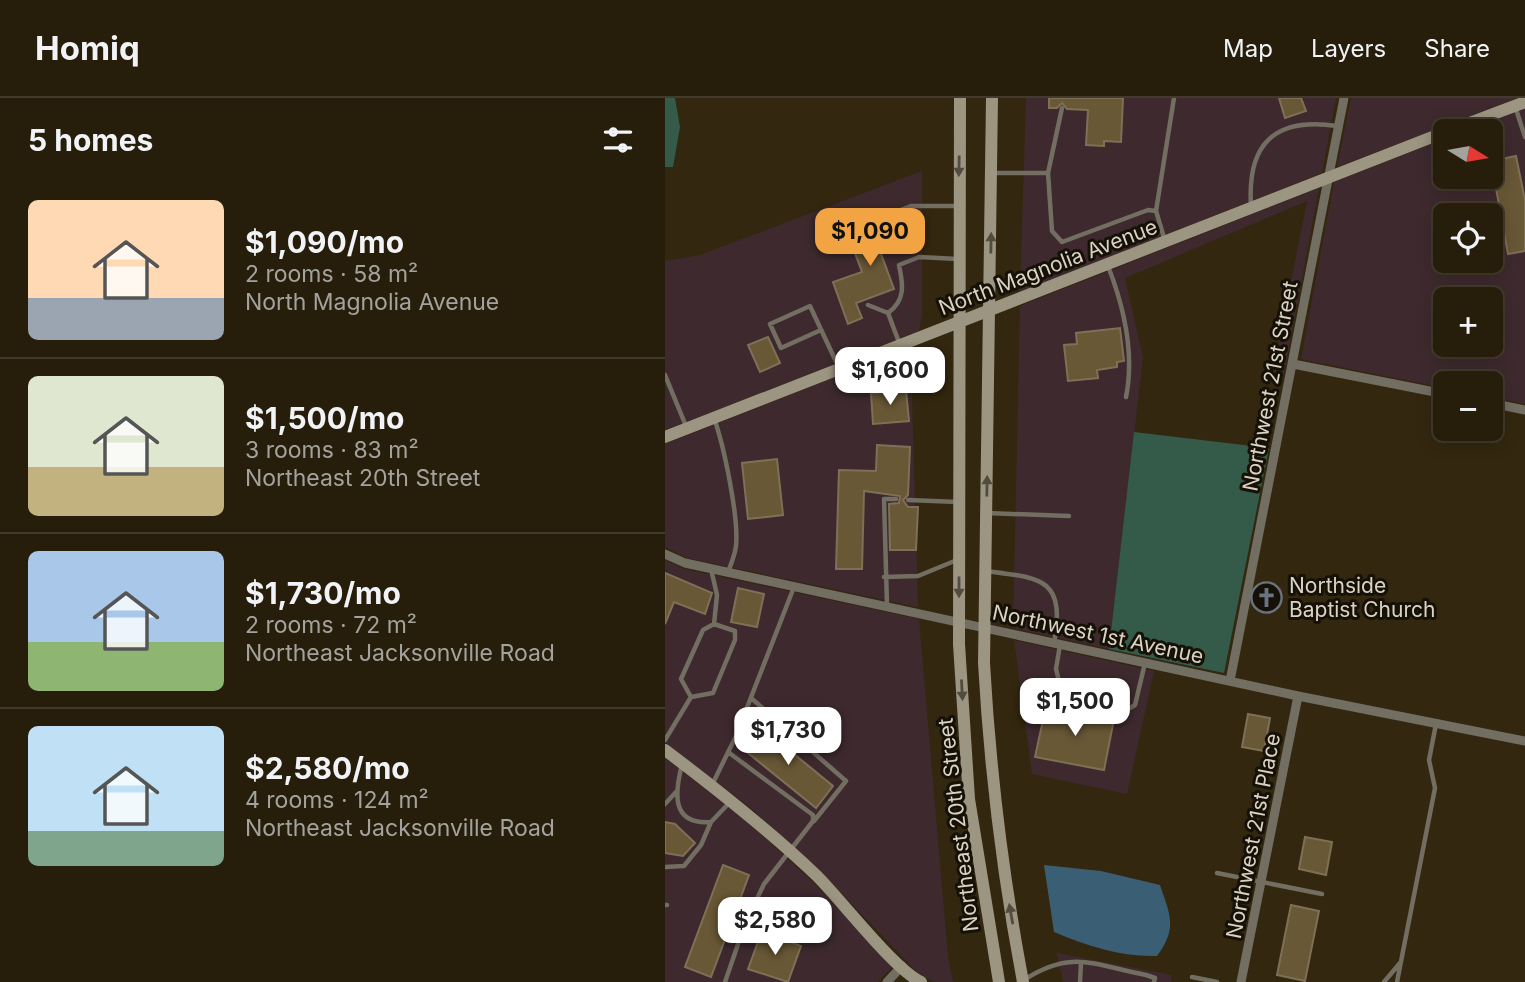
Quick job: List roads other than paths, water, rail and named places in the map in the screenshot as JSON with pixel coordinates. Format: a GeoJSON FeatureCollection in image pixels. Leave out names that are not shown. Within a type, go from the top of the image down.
{"type":"FeatureCollection","features":[{"type":"Feature","properties":{"kind":"main road","name":"Northeast 20th Street"},"geometry":{"type":"LineString","coordinates":[[960,98],[960,622],[969,799],[999,982]]}},
{"type":"Feature","properties":{"kind":"main road","name":"Northeast 20th Street"},"geometry":{"type":"LineString","coordinates":[[992,98],[984,627],[990,745],[1006,884],[1022,982]]}},
{"type":"Feature","properties":{"kind":"main road","name":"North Magnolia Avenue"},"geometry":{"type":"LineString","coordinates":[[1481,119],[1520,104]]}},
{"type":"Feature","properties":{"kind":"main road","name":"North Magnolia Avenue"},"geometry":{"type":"LineString","coordinates":[[665,437],[1433,137]]}},
{"type":"Feature","properties":{"kind":"main road"},"geometry":{"type":"LineString","coordinates":[[665,750],[731,801],[791,853],[921,982]]}},
{"type":"Feature","properties":{"kind":"street","name":"Northwest 21st Street"},"geometry":{"type":"LineString","coordinates":[[1230,681],[1343,98]]}},
{"type":"Feature","properties":{"kind":"street"},"geometry":{"type":"LineString","coordinates":[[1293,364],[1433,392]]}},
{"type":"Feature","properties":{"kind":"street"},"geometry":{"type":"LineString","coordinates":[[1503,405],[1525,410]]}},
{"type":"Feature","properties":{"kind":"street","name":"Northwest 1st Avenue"},"geometry":{"type":"LineString","coordinates":[[665,554],[685,563],[711,569],[1298,696],[1525,741]]}},
{"type":"Feature","properties":{"kind":"street","name":"Northwest 21st Place"},"geometry":{"type":"LineString","coordinates":[[1241,982],[1298,696]]}},
{"type":"Feature","properties":{"kind":"street"},"geometry":{"type":"LineString","coordinates":[[887,982],[902,966]]}},
{"type":"Feature","properties":{"kind":"lane"},"geometry":{"type":"LineString","coordinates":[[1165,242],[1156,211],[1174,98]]}},
{"type":"Feature","properties":{"kind":"lane"},"geometry":{"type":"LineString","coordinates":[[1520,104],[1525,137]]}},
{"type":"Feature","properties":{"kind":"lane"},"geometry":{"type":"LineString","coordinates":[[1062,108],[1048,173],[1052,230],[1062,242],[1148,210],[1156,211]]}},
{"type":"Feature","properties":{"kind":"lane"},"geometry":{"type":"LineString","coordinates":[[1251,208],[1250,179],[1253,162],[1270,136],[1299,125],[1338,127]]}},
{"type":"Feature","properties":{"kind":"lane"},"geometry":{"type":"LineString","coordinates":[[991,173],[1048,173]]}},
{"type":"Feature","properties":{"kind":"lane"},"geometry":{"type":"LineString","coordinates":[[852,229],[911,206],[959,206]]}},
{"type":"Feature","properties":{"kind":"lane"},"geometry":{"type":"LineString","coordinates":[[888,313],[897,306],[904,287],[899,265],[919,257],[958,259]]}},
{"type":"Feature","properties":{"kind":"lane"},"geometry":{"type":"LineString","coordinates":[[1107,265],[1117,288],[1132,358],[1126,397]]}},
{"type":"Feature","properties":{"kind":"lane"},"geometry":{"type":"LineString","coordinates":[[869,305],[888,313],[900,345]]}},
{"type":"Feature","properties":{"kind":"lane"},"geometry":{"type":"LineString","coordinates":[[821,330],[781,348],[770,324],[810,306],[839,369]]}},
{"type":"Feature","properties":{"kind":"lane"},"geometry":{"type":"LineString","coordinates":[[665,375],[687,428]]}},
{"type":"Feature","properties":{"kind":"lane"},"geometry":{"type":"LineString","coordinates":[[714,418],[723,444],[736,534],[736,550],[728,572]]}},
{"type":"Feature","properties":{"kind":"lane"},"geometry":{"type":"LineString","coordinates":[[887,606],[884,577],[884,499],[896,499]]}},
{"type":"Feature","properties":{"kind":"lane"},"geometry":{"type":"LineString","coordinates":[[908,500],[959,502]]}},
{"type":"Feature","properties":{"kind":"lane"},"geometry":{"type":"LineString","coordinates":[[986,513],[1069,516]]}},
{"type":"Feature","properties":{"kind":"lane"},"geometry":{"type":"LineString","coordinates":[[884,577],[918,576],[959,559]]}},
{"type":"Feature","properties":{"kind":"lane"},"geometry":{"type":"LineString","coordinates":[[711,569],[717,595],[714,624]]}},
{"type":"Feature","properties":{"kind":"lane"},"geometry":{"type":"LineString","coordinates":[[985,571],[1035,577],[1046,584],[1057,607],[1056,670],[1062,693],[1130,708],[1135,705],[1145,663]]}},
{"type":"Feature","properties":{"kind":"lane"},"geometry":{"type":"LineString","coordinates":[[711,786],[751,698],[795,587]]}},
{"type":"Feature","properties":{"kind":"lane"},"geometry":{"type":"LineString","coordinates":[[665,740],[691,697],[713,693],[736,640],[735,631],[714,624],[703,630],[681,679],[691,697]]}},
{"type":"Feature","properties":{"kind":"lane"},"geometry":{"type":"LineString","coordinates":[[725,982],[745,924],[764,884],[846,780],[751,698]]}},
{"type":"Feature","properties":{"kind":"lane"},"geometry":{"type":"LineString","coordinates":[[1397,982],[1435,788],[1429,760],[1436,723]]}},
{"type":"Feature","properties":{"kind":"lane"},"geometry":{"type":"LineString","coordinates":[[728,752],[813,815],[813,821]]}},
{"type":"Feature","properties":{"kind":"lane"},"geometry":{"type":"LineString","coordinates":[[665,804],[676,792],[683,764]]}},
{"type":"Feature","properties":{"kind":"lane"},"geometry":{"type":"LineString","coordinates":[[676,792],[682,812],[691,819],[711,822]]}},
{"type":"Feature","properties":{"kind":"lane"},"geometry":{"type":"LineString","coordinates":[[665,867],[684,866],[701,845],[711,822],[731,801]]}},
{"type":"Feature","properties":{"kind":"lane"},"geometry":{"type":"LineString","coordinates":[[1217,873],[1322,894]]}},
{"type":"Feature","properties":{"kind":"lane"},"geometry":{"type":"LineString","coordinates":[[1022,982],[1055,963],[1070,960],[1146,975],[1155,978],[1154,982]]}},
{"type":"Feature","properties":{"kind":"lane"},"geometry":{"type":"LineString","coordinates":[[1384,982],[1400,962]]}},
{"type":"Feature","properties":{"kind":"lane"},"geometry":{"type":"LineString","coordinates":[[1080,982],[1081,963]]}},
{"type":"Feature","properties":{"kind":"lane"},"geometry":{"type":"LineString","coordinates":[[1192,977],[1217,982]]}},
{"type":"Feature","properties":{"kind":"water"},"geometry":{"type":"Polygon","coordinates":[[[1044,865],[1101,871],[1160,885],[1169,913],[1170,929],[1157,956],[1104,950],[1054,932],[1044,865]]]}},
{"type":"Feature","properties":{"kind":"place","name":"Northside Baptist Church"},"geometry":{"type":"Point","coordinates":[1266,597]}}]}
